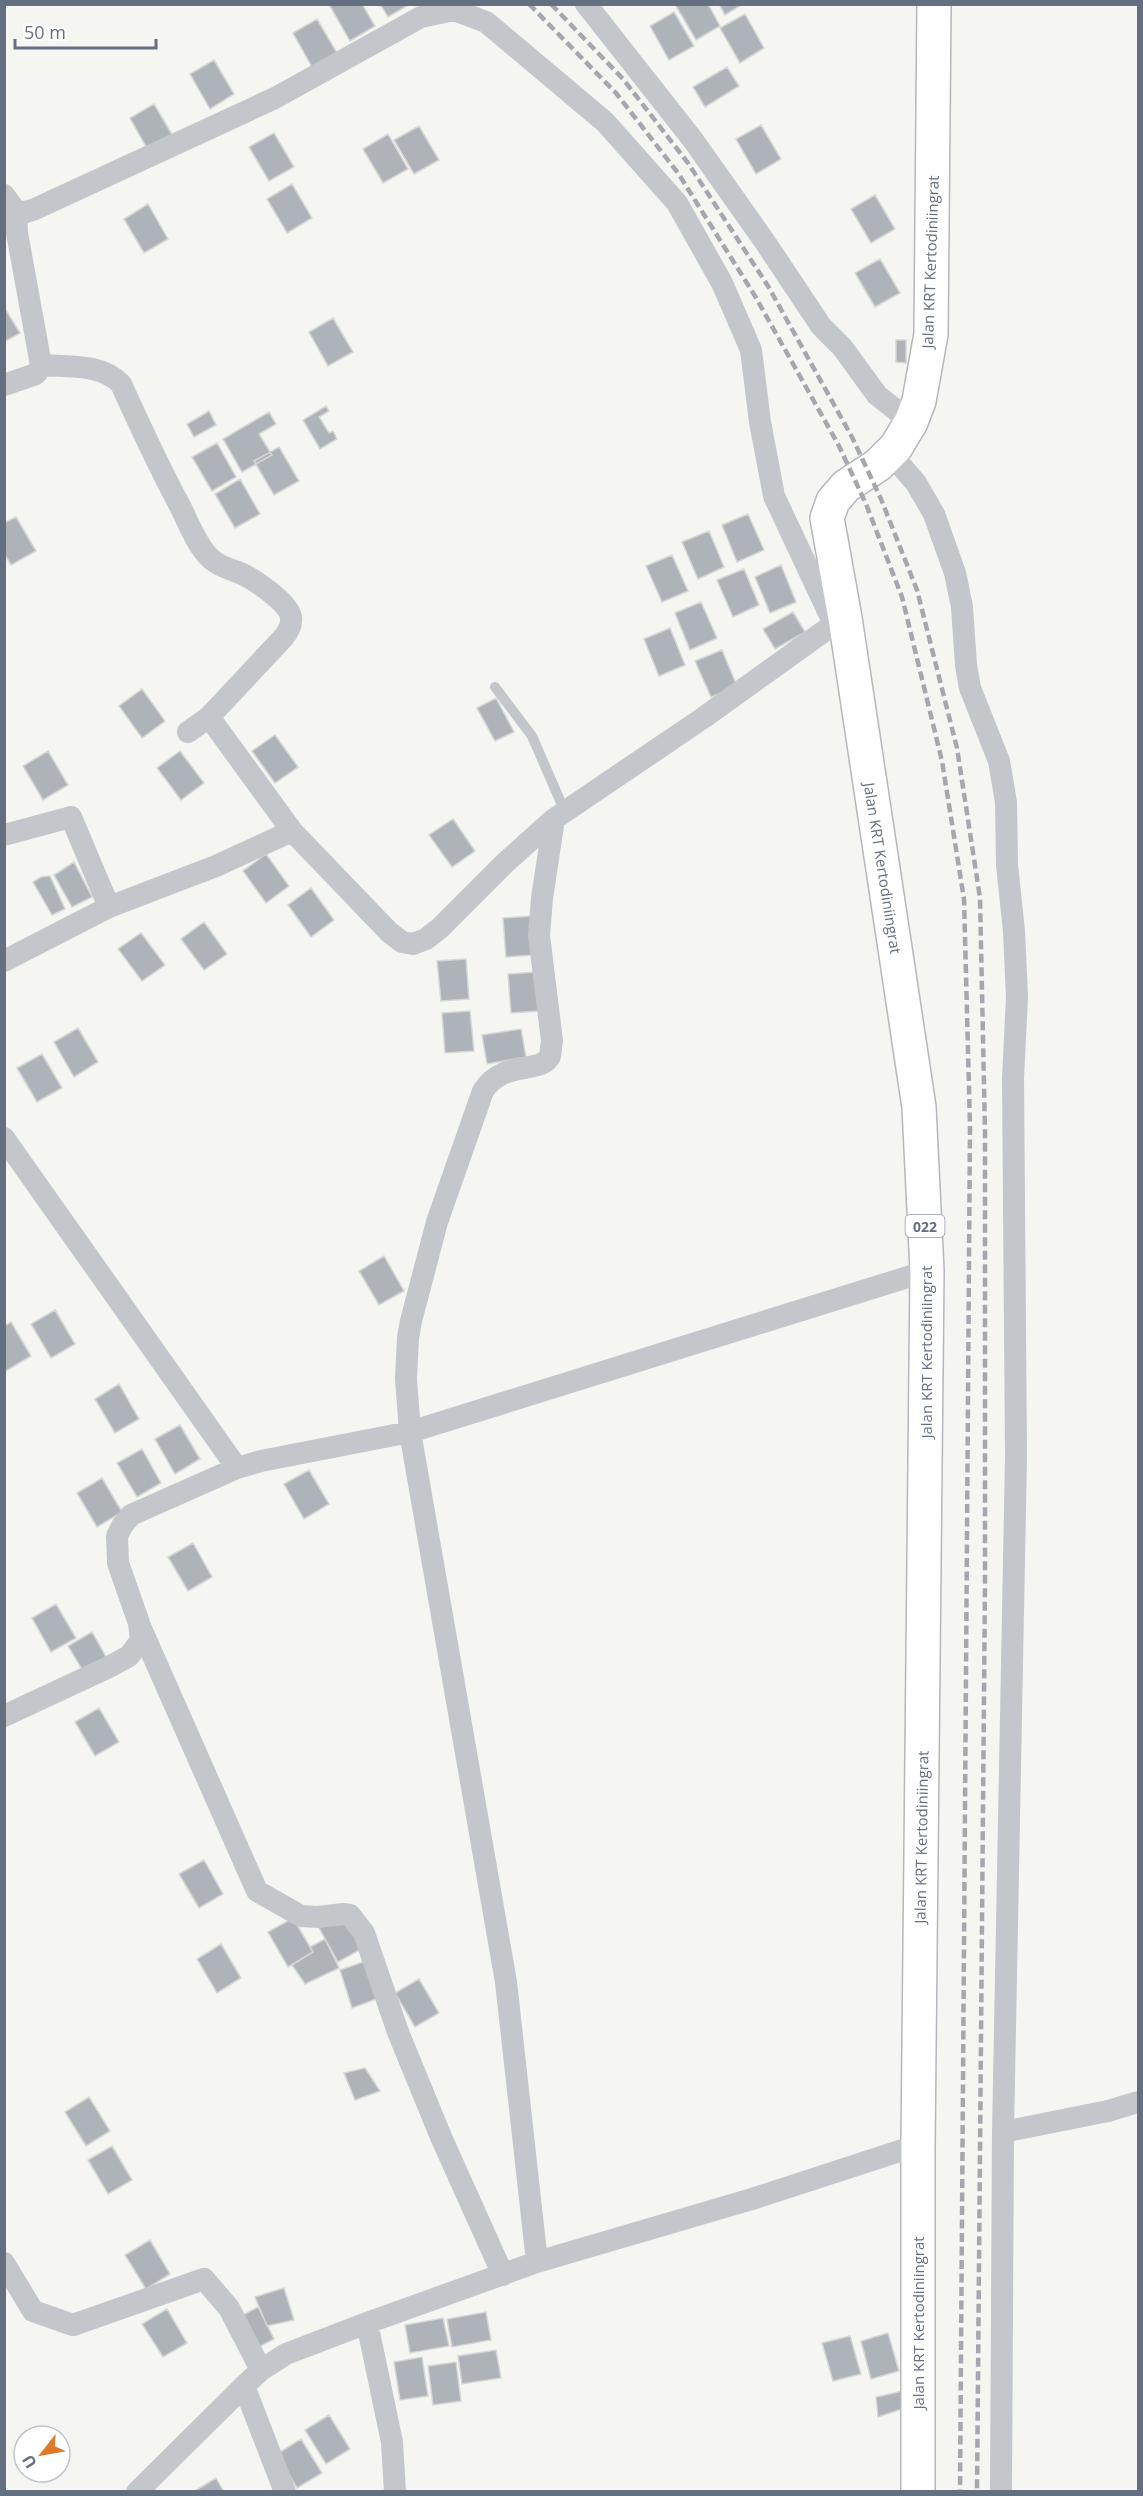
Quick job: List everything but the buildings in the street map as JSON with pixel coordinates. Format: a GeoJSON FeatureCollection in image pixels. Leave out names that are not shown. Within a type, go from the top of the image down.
{"type":"FeatureCollection","features":[{"type":"Feature","properties":{"kind":"main road","name":"Jalan KRT Kertodiniingrat"},"geometry":{"type":"LineString","coordinates":[[918,2492],[918,2145],[927,1271],[919,1107],[839,621],[827,518],[833,501],[846,486],[878,465],[890,453],[911,422],[920,401],[931,334],[934,4]]}},
{"type":"Feature","properties":{"kind":"street"},"geometry":{"type":"LineString","coordinates":[[586,4],[693,140],[821,326],[842,347],[877,395],[911,422]]}},
{"type":"Feature","properties":{"kind":"street"},"geometry":{"type":"LineString","coordinates":[[10,203],[26,212],[43,206],[275,98],[421,17],[452,7],[486,22],[605,122],[677,204],[722,284],[751,350],[760,422],[774,496],[839,621],[703,718],[560,815],[506,862],[426,939],[413,944],[402,942],[389,932],[292,831],[209,717]]}},
{"type":"Feature","properties":{"kind":"street"},"geometry":{"type":"LineString","coordinates":[[4,385],[36,374],[41,365],[10,203]]}},
{"type":"Feature","properties":{"kind":"street"},"geometry":{"type":"LineString","coordinates":[[41,365],[90,368],[115,378],[121,384],[158,465],[198,543],[208,557],[219,566],[242,573],[263,586],[283,603],[291,616],[290,628],[283,638],[209,717],[188,732]]}},
{"type":"Feature","properties":{"kind":"street"},"geometry":{"type":"LineString","coordinates":[[890,453],[916,483],[934,514],[944,536],[955,573],[962,607],[970,688],[999,761],[1006,802],[1007,865],[1014,931],[1017,997],[1013,1078],[1016,1456],[1003,2132],[1001,2492]]}},
{"type":"Feature","properties":{"kind":"street"},"geometry":{"type":"LineString","coordinates":[[537,2262],[506,1982],[410,1432],[406,1379],[408,1338],[437,1222],[483,1091],[494,1078],[514,1069],[543,1064],[550,1056],[552,1041],[539,935],[542,898],[560,815]]}},
{"type":"Feature","properties":{"kind":"street"},"geometry":{"type":"LineString","coordinates":[[4,835],[71,817],[109,907]]}},
{"type":"Feature","properties":{"kind":"street"},"geometry":{"type":"LineString","coordinates":[[4,961],[109,907],[216,866],[292,831]]}},
{"type":"Feature","properties":{"kind":"street"},"geometry":{"type":"LineString","coordinates":[[4,1138],[237,1468]]}},
{"type":"Feature","properties":{"kind":"street"},"geometry":{"type":"LineString","coordinates":[[503,2275],[441,2137],[398,2032],[364,1933],[350,1915],[301,1916],[257,1891],[139,1623],[117,1563],[117,1536],[131,1515],[237,1468],[261,1461],[410,1432],[927,1271]]}},
{"type":"Feature","properties":{"kind":"street"},"geometry":{"type":"LineString","coordinates":[[4,1716],[129,1656],[141,1640],[139,1623]]}},
{"type":"Feature","properties":{"kind":"street"},"geometry":{"type":"LineString","coordinates":[[1003,2132],[1108,2111],[1138,2102]]}},
{"type":"Feature","properties":{"kind":"street"},"geometry":{"type":"LineString","coordinates":[[137,2492],[261,2370],[286,2354],[537,2262],[752,2199],[918,2145]]}},
{"type":"Feature","properties":{"kind":"street"},"geometry":{"type":"LineString","coordinates":[[4,2263],[33,2311],[73,2325],[204,2279],[229,2308],[261,2370]]}},
{"type":"Feature","properties":{"kind":"street"},"geometry":{"type":"LineString","coordinates":[[367,2323],[393,2442],[395,2492]]}},
{"type":"Feature","properties":{"kind":"street"},"geometry":{"type":"LineString","coordinates":[[244,2386],[285,2492]]}},
{"type":"Feature","properties":{"kind":"lane"},"geometry":{"type":"LineString","coordinates":[[495,687],[532,735],[560,815]]}},
{"type":"Feature","properties":{"kind":"railway"},"geometry":{"type":"LineString","coordinates":[[529,4],[616,93],[678,173],[755,296],[839,446],[866,504],[902,597],[942,761],[964,899],[970,1126],[960,2492]]}},
{"type":"Feature","properties":{"kind":"railway"},"geometry":{"type":"LineString","coordinates":[[551,4],[623,79],[688,163],[768,286],[852,437],[881,499],[917,590],[957,748],[980,898],[985,1131],[985,1582],[977,2492]]}}]}
